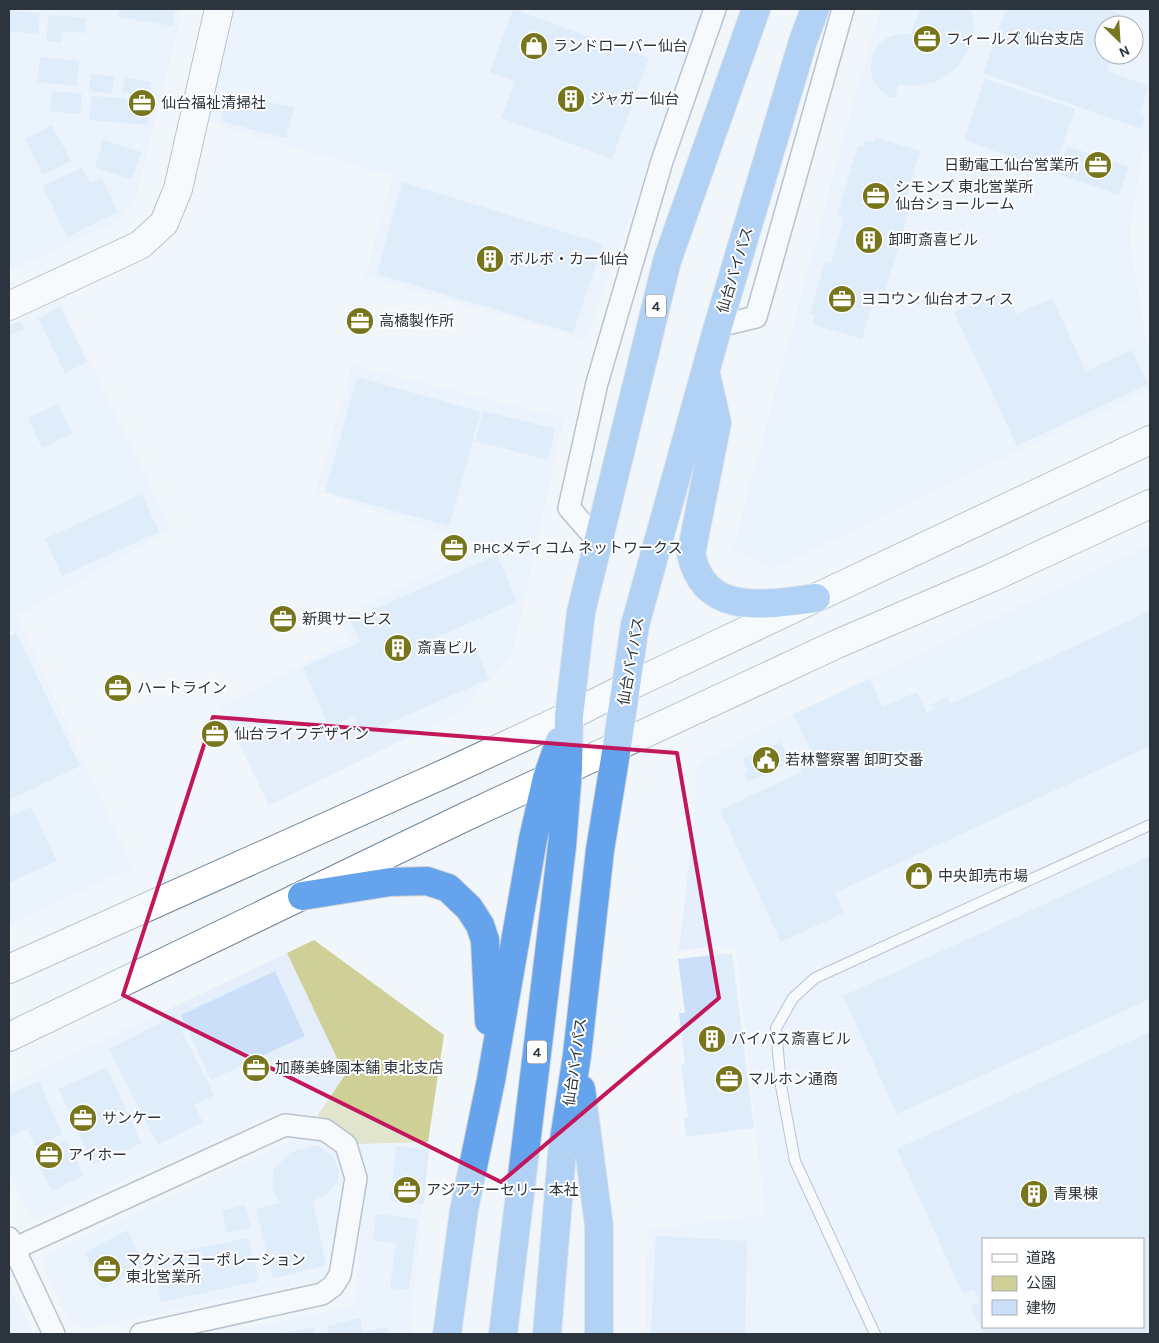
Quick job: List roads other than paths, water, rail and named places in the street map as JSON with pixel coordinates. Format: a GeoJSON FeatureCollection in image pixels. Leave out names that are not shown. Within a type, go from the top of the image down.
{"type":"FeatureCollection","features":[{"type":"Feature","properties":{"kind":"highway","name":"4"},"geometry":{"type":"LineString","coordinates":[[447,1334],[464,1210],[491,1080],[531,849],[557,774],[569,716],[581,612],[667,261],[756,9]]}},
{"type":"Feature","properties":{"kind":"highway","name":"仙台バイパス"},"geometry":{"type":"LineString","coordinates":[[547,1334],[562,1154],[577,1055],[600,850],[635,626],[718,326],[815,9]]}},
{"type":"Feature","properties":{"kind":"highway"},"geometry":{"type":"LineString","coordinates":[[706,370],[717,423],[690,554],[694,569],[708,589],[728,600],[745,604],[760,604],[816,598]]}},
{"type":"Feature","properties":{"kind":"highway","name":"4"},"geometry":{"type":"LineString","coordinates":[[502,1334],[561,856],[557,774]]}},
{"type":"Feature","properties":{"kind":"highway"},"geometry":{"type":"LineString","coordinates":[[302,896],[390,882],[426,881],[448,888],[469,908],[480,925],[485,940],[491,1080]]}},
{"type":"Feature","properties":{"kind":"highway"},"geometry":{"type":"LineString","coordinates":[[577,1055],[598,1226],[599,1334]]}},
{"type":"Feature","properties":{"kind":"street"},"geometry":{"type":"LineString","coordinates":[[9,306],[140,244],[164,223],[178,189],[219,9]]}},
{"type":"Feature","properties":{"kind":"street"},"geometry":{"type":"LineString","coordinates":[[598,541],[569,508],[597,383],[659,171],[715,9]]}},
{"type":"Feature","properties":{"kind":"street"},"geometry":{"type":"LineString","coordinates":[[718,326],[756,317],[843,9]]}},
{"type":"Feature","properties":{"kind":"street"},"geometry":{"type":"LineString","coordinates":[[9,968],[446,773],[1150,440]]}},
{"type":"Feature","properties":{"kind":"street"},"geometry":{"type":"LineString","coordinates":[[9,1037],[557,774],[836,644],[993,578],[1150,504]]}},
{"type":"Feature","properties":{"kind":"street"},"geometry":{"type":"LineString","coordinates":[[54,1334],[10,1246],[285,1124],[325,1130],[346,1145],[356,1178],[340,1275],[333,1286],[322,1294],[141,1334]]}},
{"type":"Feature","properties":{"kind":"lane"},"geometry":{"type":"LineString","coordinates":[[876,1334],[795,1161],[781,1086],[776,1028],[793,998],[815,978],[1150,825]]}},
{"type":"Feature","properties":{"kind":"place","name":"フィールズ 仙台支店"},"geometry":{"type":"Point","coordinates":[927,39]}},
{"type":"Feature","properties":{"kind":"place","name":"ランドローバー仙台"},"geometry":{"type":"Point","coordinates":[534,46]}},
{"type":"Feature","properties":{"kind":"place","name":"ジャガー仙台"},"geometry":{"type":"Point","coordinates":[571,99]}},
{"type":"Feature","properties":{"kind":"place","name":"仙台福祉清掃社"},"geometry":{"type":"Point","coordinates":[142,103]}},
{"type":"Feature","properties":{"kind":"place","name":"日動電工仙台営業所"},"geometry":{"type":"Point","coordinates":[1098,165]}},
{"type":"Feature","properties":{"kind":"place","name":"シモンズ 東北営業所 仙台ショールーム"},"geometry":{"type":"Point","coordinates":[876,196]}},
{"type":"Feature","properties":{"kind":"place","name":"卸町斎喜ビル"},"geometry":{"type":"Point","coordinates":[869,240]}},
{"type":"Feature","properties":{"kind":"place","name":"ボルボ・カー仙台"},"geometry":{"type":"Point","coordinates":[490,259]}},
{"type":"Feature","properties":{"kind":"place","name":"ヨコウン 仙台オフィス"},"geometry":{"type":"Point","coordinates":[842,299]}},
{"type":"Feature","properties":{"kind":"place","name":"高橋製作所"},"geometry":{"type":"Point","coordinates":[360,321]}},
{"type":"Feature","properties":{"kind":"place","name":"PHCメディコム ネットワークス"},"geometry":{"type":"Point","coordinates":[454,548]}},
{"type":"Feature","properties":{"kind":"place","name":"新興サービス"},"geometry":{"type":"Point","coordinates":[283,619]}},
{"type":"Feature","properties":{"kind":"place","name":"斎喜ビル"},"geometry":{"type":"Point","coordinates":[398,648]}},
{"type":"Feature","properties":{"kind":"place","name":"ハートライン"},"geometry":{"type":"Point","coordinates":[118,688]}},
{"type":"Feature","properties":{"kind":"place","name":"仙台ライフデザイン"},"geometry":{"type":"Point","coordinates":[215,734]}},
{"type":"Feature","properties":{"kind":"place","name":"若林警察署 卸町交番"},"geometry":{"type":"Point","coordinates":[766,760]}},
{"type":"Feature","properties":{"kind":"place","name":"中央卸売市場"},"geometry":{"type":"Point","coordinates":[919,876]}},
{"type":"Feature","properties":{"kind":"place","name":"バイパス斎喜ビル"},"geometry":{"type":"Point","coordinates":[712,1039]}},
{"type":"Feature","properties":{"kind":"place","name":"加藤美蜂園本舗 東北支店"},"geometry":{"type":"Point","coordinates":[256,1068]}},
{"type":"Feature","properties":{"kind":"place","name":"マルホン通商"},"geometry":{"type":"Point","coordinates":[729,1079]}},
{"type":"Feature","properties":{"kind":"place","name":"サンケー"},"geometry":{"type":"Point","coordinates":[83,1118]}},
{"type":"Feature","properties":{"kind":"place","name":"アイホー"},"geometry":{"type":"Point","coordinates":[49,1155]}},
{"type":"Feature","properties":{"kind":"place","name":"アジアナーセリー 本社"},"geometry":{"type":"Point","coordinates":[407,1190]}},
{"type":"Feature","properties":{"kind":"place","name":"青果棟"},"geometry":{"type":"Point","coordinates":[1034,1194]}},
{"type":"Feature","properties":{"kind":"place","name":"マクシスコーポレーション 東北営業所"},"geometry":{"type":"Point","coordinates":[107,1269]}}]}
